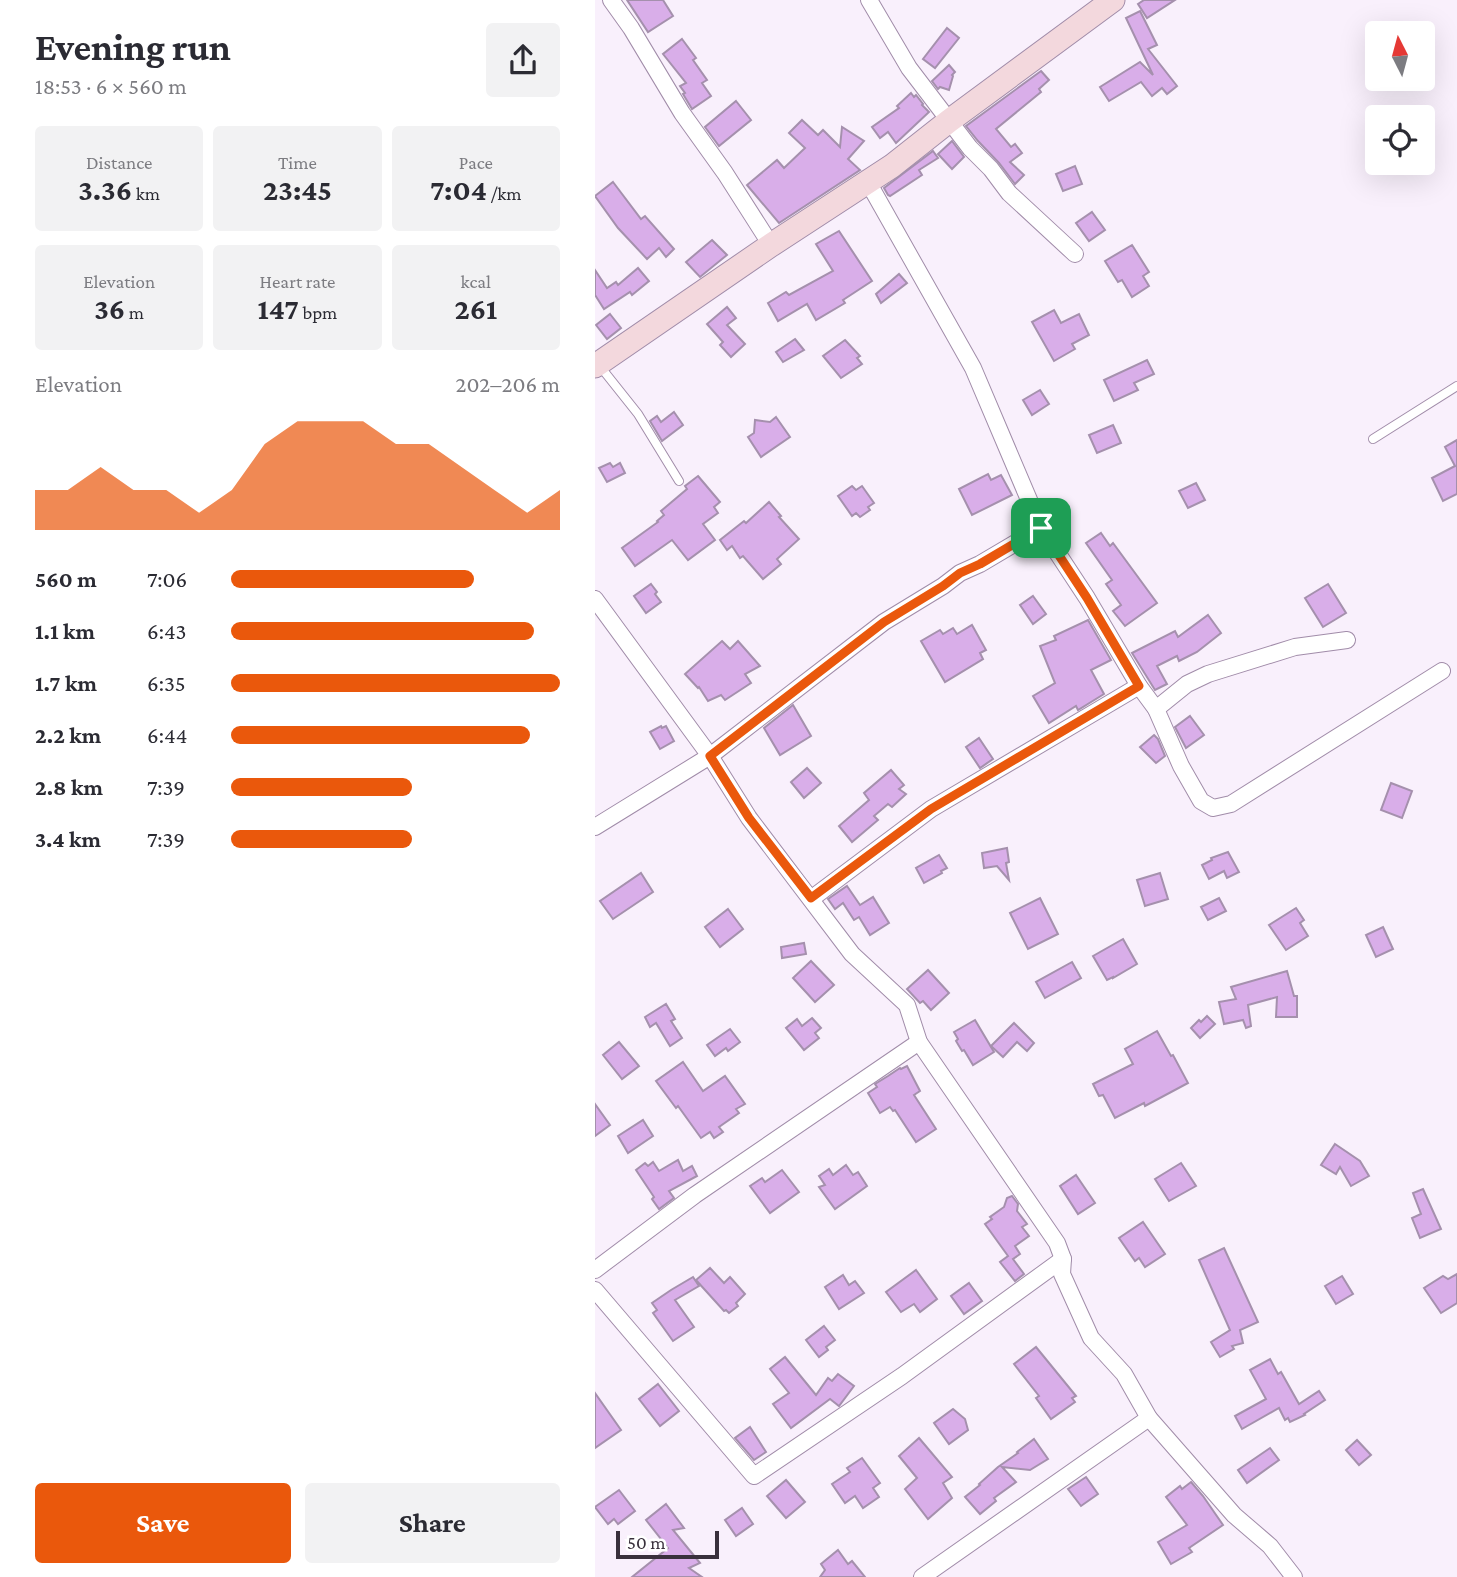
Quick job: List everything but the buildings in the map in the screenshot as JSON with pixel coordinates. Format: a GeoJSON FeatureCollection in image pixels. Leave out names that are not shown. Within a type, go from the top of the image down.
{"type":"FeatureCollection","features":[{"type":"Feature","properties":{"kind":"main road"},"geometry":{"type":"LineString","coordinates":[[597,364],[892,166],[1114,0]]}},
{"type":"Feature","properties":{"kind":"street"},"geometry":{"type":"LineString","coordinates":[[611,0],[682,113],[725,173],[771,245]]}},
{"type":"Feature","properties":{"kind":"street"},"geometry":{"type":"LineString","coordinates":[[869,0],[909,68],[970,148],[991,169],[1009,193],[1076,254]]}},
{"type":"Feature","properties":{"kind":"street"},"geometry":{"type":"LineString","coordinates":[[868,182],[973,369],[1041,528],[1156,709],[1181,766],[1201,801],[1213,808],[1231,804],[1442,671]]}},
{"type":"Feature","properties":{"kind":"street"},"geometry":{"type":"LineString","coordinates":[[595,827],[710,756],[884,622],[960,573],[1041,528]]}},
{"type":"Feature","properties":{"kind":"street"},"geometry":{"type":"LineString","coordinates":[[595,599],[710,756],[749,818],[852,954],[907,1004],[919,1042],[1057,1243],[1063,1259],[1062,1274],[1091,1338],[1124,1374],[1149,1418],[1234,1515],[1270,1546],[1294,1577]]}},
{"type":"Feature","properties":{"kind":"street"},"geometry":{"type":"LineString","coordinates":[[1156,709],[1187,684],[1207,674],[1296,647],[1347,640]]}},
{"type":"Feature","properties":{"kind":"street"},"geometry":{"type":"LineString","coordinates":[[811,898],[931,809],[1139,686]]}},
{"type":"Feature","properties":{"kind":"street"},"geometry":{"type":"LineString","coordinates":[[595,1270],[695,1195],[919,1042]]}},
{"type":"Feature","properties":{"kind":"street"},"geometry":{"type":"LineString","coordinates":[[595,1290],[754,1476],[901,1376],[1063,1259]]}},
{"type":"Feature","properties":{"kind":"street"},"geometry":{"type":"LineString","coordinates":[[922,1577],[1149,1418]]}},
{"type":"Feature","properties":{"kind":"lane"},"geometry":{"type":"LineString","coordinates":[[597,364],[638,414],[678,481]]}},
{"type":"Feature","properties":{"kind":"lane"},"geometry":{"type":"LineString","coordinates":[[1373,439],[1457,386]]}},
{"type":"Feature","properties":{"kind":"route"},"geometry":{"type":"LineString","coordinates":[[1041,528],[1087,598],[1139,686],[931,809],[811,898],[749,818],[710,756],[884,622],[960,573],[1041,528]]}}]}
